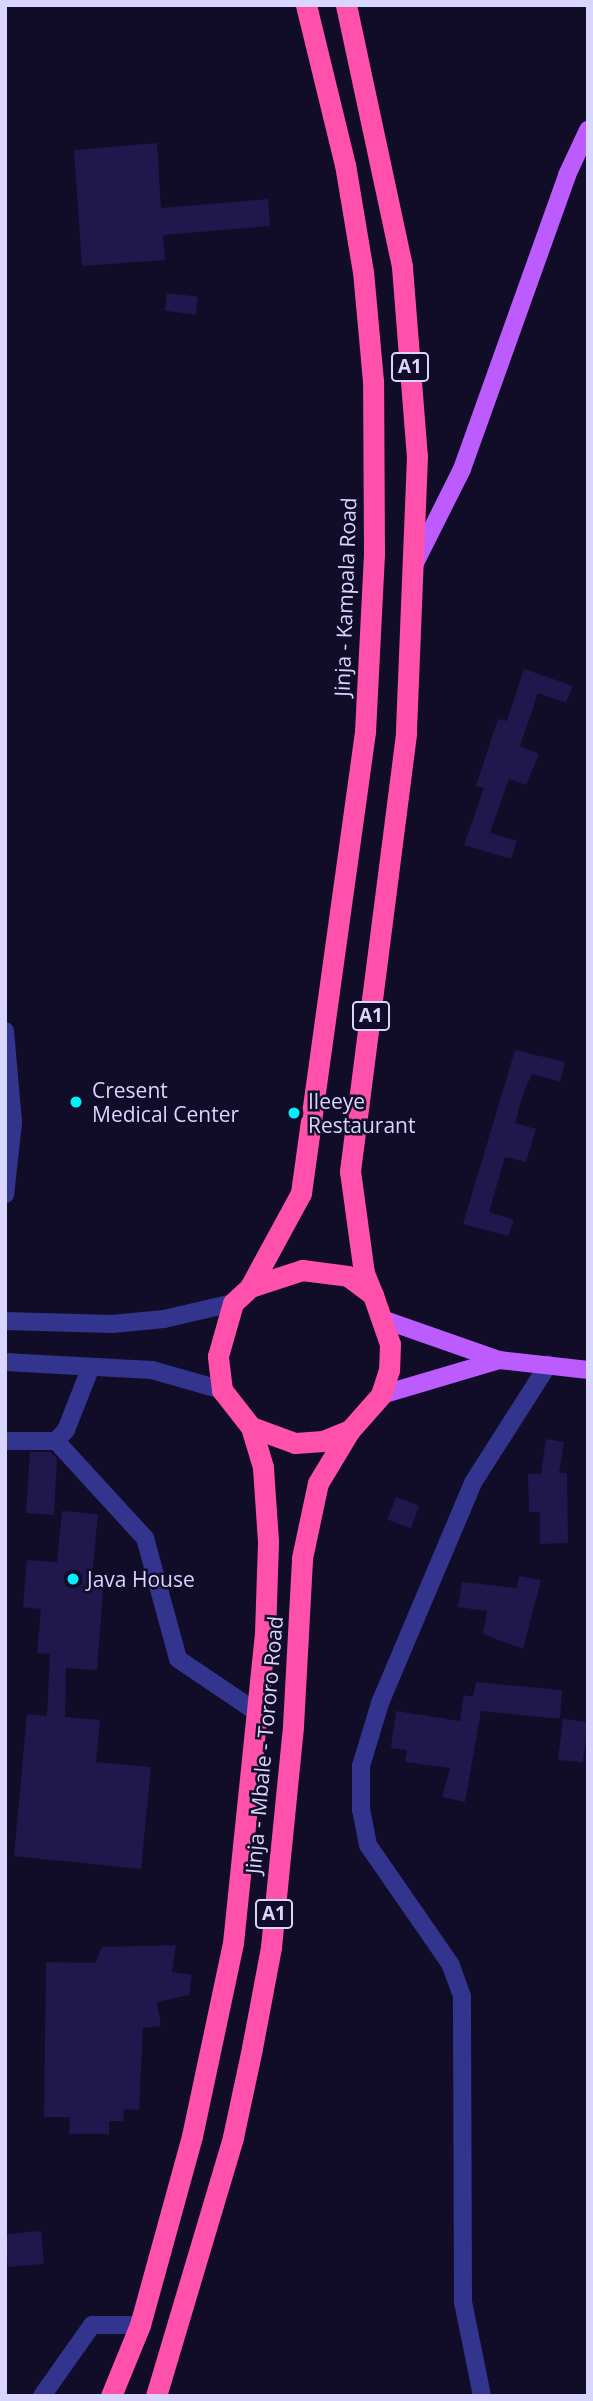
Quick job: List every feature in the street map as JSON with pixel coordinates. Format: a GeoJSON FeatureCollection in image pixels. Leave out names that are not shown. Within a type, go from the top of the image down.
{"type":"FeatureCollection","features":[{"type":"Feature","properties":{"kind":"highway","name":"Jinja - Kampala Road"},"geometry":{"type":"LineString","coordinates":[[250,1287],[301,1193],[365,732],[374,553],[373,381],[363,272],[345,165],[306,5]]}},
{"type":"Feature","properties":{"kind":"highway","name":"A1"},"geometry":{"type":"LineString","coordinates":[[222,1390],[251,1427],[295,1443],[323,1441],[350,1430],[382,1395],[390,1357],[382,1319],[364,1273],[350,1171],[406,734],[415,563],[417,456],[402,267],[346,5]]}},
{"type":"Feature","properties":{"kind":"highway","name":"A1"},"geometry":{"type":"LineString","coordinates":[[233,1303],[250,1287],[281,1273],[302,1270],[348,1276],[373,1295]]}},
{"type":"Feature","properties":{"kind":"highway"},"geometry":{"type":"LineString","coordinates":[[222,1390],[218,1356],[233,1303]]}},
{"type":"Feature","properties":{"kind":"highway","name":"Jinja - Mbale - Tororo Road"},"geometry":{"type":"LineString","coordinates":[[111,2396],[140,2325],[192,2136],[233,1943],[265,1633],[268,1541],[263,1467],[251,1427]]}},
{"type":"Feature","properties":{"kind":"highway","name":"Jinja - Mbale - Tororo Road"},"geometry":{"type":"LineString","coordinates":[[156,2396],[233,2137],[252,2048],[271,1947],[293,1726],[302,1558],[318,1483],[350,1430]]}},
{"type":"Feature","properties":{"kind":"main road"},"geometry":{"type":"LineString","coordinates":[[415,563],[462,468],[567,175],[588,131]]}},
{"type":"Feature","properties":{"kind":"main road"},"geometry":{"type":"LineString","coordinates":[[382,1319],[499,1360],[588,1370]]}},
{"type":"Feature","properties":{"kind":"main road"},"geometry":{"type":"LineString","coordinates":[[382,1395],[499,1360]]}},
{"type":"Feature","properties":{"kind":"street"},"geometry":{"type":"LineString","coordinates":[[5,1031],[13,1123],[5,1195]]}},
{"type":"Feature","properties":{"kind":"street"},"geometry":{"type":"LineString","coordinates":[[5,1321],[112,1324],[164,1319],[233,1303]]}},
{"type":"Feature","properties":{"kind":"street"},"geometry":{"type":"LineString","coordinates":[[5,1362],[90,1369],[152,1370],[222,1390]]}},
{"type":"Feature","properties":{"kind":"street"},"geometry":{"type":"LineString","coordinates":[[482,2396],[463,2302],[461,1996],[451,1965],[368,1845],[360,1810],[361,1766],[380,1703],[474,1481],[548,1365]]}},
{"type":"Feature","properties":{"kind":"street"},"geometry":{"type":"LineString","coordinates":[[56,1441],[66,1430],[90,1369]]}},
{"type":"Feature","properties":{"kind":"street"},"geometry":{"type":"LineString","coordinates":[[5,1441],[56,1441],[145,1538],[178,1659],[255,1711]]}},
{"type":"Feature","properties":{"kind":"street"},"geometry":{"type":"LineString","coordinates":[[42,2396],[92,2325],[140,2325]]}},
{"type":"Feature","properties":{"kind":"building"},"geometry":{"type":"Polygon","coordinates":[[[157,143],[161,208],[268,199],[270,226],[163,235],[165,260],[82,266],[74,150],[157,143]]]}},
{"type":"Feature","properties":{"kind":"building"},"geometry":{"type":"Polygon","coordinates":[[[167,293],[198,297],[196,315],[165,311],[167,293]]]}},
{"type":"Feature","properties":{"kind":"building"},"geometry":{"type":"Polygon","coordinates":[[[524,669],[573,686],[566,703],[538,693],[520,746],[539,754],[526,785],[509,779],[490,833],[517,841],[511,859],[464,845],[484,788],[476,786],[498,719],[507,721],[524,669]]]}},
{"type":"Feature","properties":{"kind":"building"},"geometry":{"type":"Polygon","coordinates":[[[515,1050],[565,1062],[560,1082],[532,1074],[523,1094],[515,1123],[536,1129],[526,1162],[505,1157],[489,1212],[514,1220],[508,1236],[463,1224],[515,1050]]]}},
{"type":"Feature","properties":{"kind":"building"},"geometry":{"type":"Polygon","coordinates":[[[546,1439],[564,1442],[559,1473],[567,1473],[568,1543],[540,1544],[540,1512],[529,1512],[528,1474],[541,1474],[546,1439]]]}},
{"type":"Feature","properties":{"kind":"building"},"geometry":{"type":"Polygon","coordinates":[[[30,1452],[51,1452],[57,1459],[54,1515],[26,1513],[30,1452]]]}},
{"type":"Feature","properties":{"kind":"building"},"geometry":{"type":"Polygon","coordinates":[[[396,1497],[419,1506],[411,1528],[387,1519],[396,1497]]]}},
{"type":"Feature","properties":{"kind":"building"},"geometry":{"type":"Polygon","coordinates":[[[62,1511],[98,1514],[92,1576],[102,1577],[103,1591],[97,1670],[66,1668],[65,1717],[100,1720],[96,1762],[151,1767],[141,1869],[14,1856],[27,1714],[47,1716],[50,1654],[37,1653],[41,1609],[23,1607],[27,1560],[57,1562],[62,1511]]]}},
{"type":"Feature","properties":{"kind":"building"},"geometry":{"type":"Polygon","coordinates":[[[519,1576],[541,1580],[523,1649],[483,1634],[487,1611],[458,1607],[462,1582],[517,1588],[519,1576]]]}},
{"type":"Feature","properties":{"kind":"building"},"geometry":{"type":"Polygon","coordinates":[[[476,1682],[562,1690],[560,1719],[481,1711],[465,1802],[442,1797],[450,1768],[405,1762],[407,1750],[391,1748],[396,1711],[460,1721],[464,1695],[473,1697],[476,1682]]]}},
{"type":"Feature","properties":{"kind":"building"},"geometry":{"type":"Polygon","coordinates":[[[563,1719],[588,1722],[583,1763],[558,1760],[563,1719]]]}},
{"type":"Feature","properties":{"kind":"building"},"geometry":{"type":"Polygon","coordinates":[[[176,1945],[172,1972],[192,1975],[189,1995],[157,2002],[161,2026],[143,2028],[139,2110],[124,2109],[123,2121],[109,2121],[109,2134],[69,2134],[70,2117],[44,2117],[46,1962],[95,1963],[102,1947],[176,1945]]]}},
{"type":"Feature","properties":{"kind":"building"},"geometry":{"type":"Polygon","coordinates":[[[41,2231],[44,2264],[8,2267],[5,2234],[41,2231]]]}},
{"type":"Feature","properties":{"kind":"place","name":"Cresent Medical Center"},"geometry":{"type":"Point","coordinates":[76,1102]}},
{"type":"Feature","properties":{"kind":"place","name":"Ileeye Restaurant"},"geometry":{"type":"Point","coordinates":[294,1113]}},
{"type":"Feature","properties":{"kind":"place","name":"Java House"},"geometry":{"type":"Point","coordinates":[73,1579]}}]}
